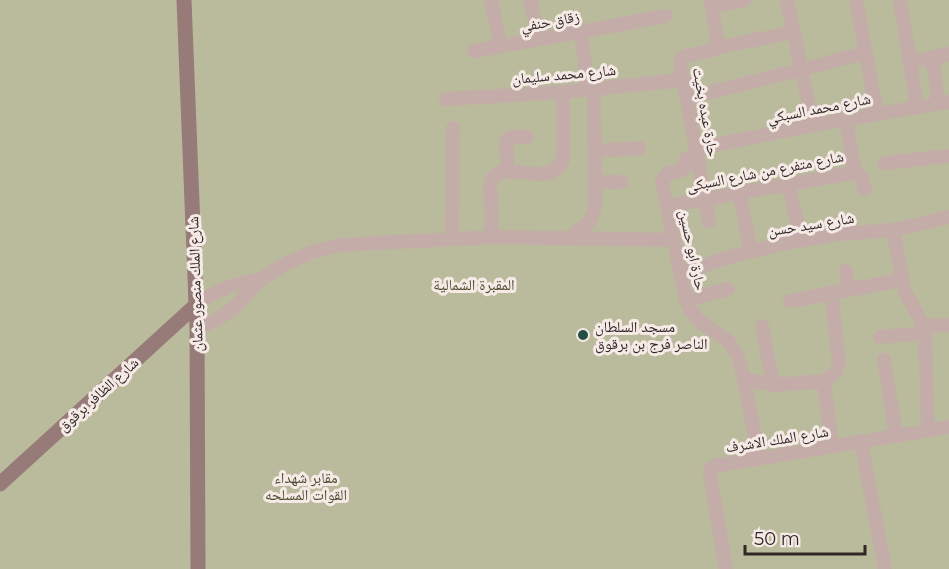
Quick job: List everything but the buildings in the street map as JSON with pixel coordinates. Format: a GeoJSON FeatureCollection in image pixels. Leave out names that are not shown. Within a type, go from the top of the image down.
{"type":"FeatureCollection","features":[{"type":"Feature","properties":{"kind":"main road","name":"شارع الملك منصور عثمان"},"geometry":{"type":"LineString","coordinates":[[189,1],[197,327],[198,569]]}},
{"type":"Feature","properties":{"kind":"main road","name":"شارع الظافر برقوق"},"geometry":{"type":"LineString","coordinates":[[0,484],[196,305]]}},
{"type":"Feature","properties":{"kind":"street"},"geometry":{"type":"LineString","coordinates":[[491,0],[501,46]]}},
{"type":"Feature","properties":{"kind":"street"},"geometry":{"type":"LineString","coordinates":[[530,0],[539,39]]}},
{"type":"Feature","properties":{"kind":"street"},"geometry":{"type":"LineString","coordinates":[[712,3],[744,0]]}},
{"type":"Feature","properties":{"kind":"street"},"geometry":{"type":"LineString","coordinates":[[787,0],[813,125]]}},
{"type":"Feature","properties":{"kind":"street"},"geometry":{"type":"LineString","coordinates":[[856,0],[877,114]]}},
{"type":"Feature","properties":{"kind":"street"},"geometry":{"type":"LineString","coordinates":[[900,0],[917,107]]}},
{"type":"Feature","properties":{"kind":"street","name":"حارة عبده بخيت"},"geometry":{"type":"LineString","coordinates":[[708,222],[680,62],[684,56],[717,48],[712,3]]}},
{"type":"Feature","properties":{"kind":"street","name":"زقاق حنفي"},"geometry":{"type":"LineString","coordinates":[[474,51],[666,16]]}},
{"type":"Feature","properties":{"kind":"street"},"geometry":{"type":"LineString","coordinates":[[571,237],[593,216],[595,182],[591,89],[581,32]]}},
{"type":"Feature","properties":{"kind":"street"},"geometry":{"type":"LineString","coordinates":[[717,48],[794,32]]}},
{"type":"Feature","properties":{"kind":"street"},"geometry":{"type":"LineString","coordinates":[[688,98],[865,53]]}},
{"type":"Feature","properties":{"kind":"street"},"geometry":{"type":"LineString","coordinates":[[910,62],[949,54]]}},
{"type":"Feature","properties":{"kind":"street"},"geometry":{"type":"LineString","coordinates":[[932,57],[944,103]]}},
{"type":"Feature","properties":{"kind":"street","name":"شارع محمد سليمان"},"geometry":{"type":"LineString","coordinates":[[446,99],[563,92],[684,80]]}},
{"type":"Feature","properties":{"kind":"street"},"geometry":{"type":"LineString","coordinates":[[492,237],[490,184],[496,173],[548,174],[560,166],[563,160],[563,92]]}},
{"type":"Feature","properties":{"kind":"street","name":"شارع محمد السبكي"},"geometry":{"type":"LineString","coordinates":[[697,153],[813,125],[944,103]]}},
{"type":"Feature","properties":{"kind":"street","name":"شارع متفرع من شارع السبكى"},"geometry":{"type":"LineString","coordinates":[[667,206],[849,174],[854,168],[846,120]]}},
{"type":"Feature","properties":{"kind":"street"},"geometry":{"type":"LineString","coordinates":[[452,238],[453,128]]}},
{"type":"Feature","properties":{"kind":"street"},"geometry":{"type":"LineString","coordinates":[[508,172],[506,142],[511,137],[527,137]]}},
{"type":"Feature","properties":{"kind":"street"},"geometry":{"type":"LineString","coordinates":[[594,151],[639,148]]}},
{"type":"Feature","properties":{"kind":"street","name":"حارة ابو حسين"},"geometry":{"type":"LineString","coordinates":[[697,153],[686,159],[682,172],[667,174],[663,178],[673,240],[690,309],[698,320],[721,335],[734,348],[744,379],[759,458]]}},
{"type":"Feature","properties":{"kind":"street"},"geometry":{"type":"LineString","coordinates":[[885,163],[949,156]]}},
{"type":"Feature","properties":{"kind":"street"},"geometry":{"type":"LineString","coordinates":[[854,168],[861,177],[865,189]]}},
{"type":"Feature","properties":{"kind":"street"},"geometry":{"type":"LineString","coordinates":[[595,182],[621,182]]}},
{"type":"Feature","properties":{"kind":"street"},"geometry":{"type":"LineString","coordinates":[[788,184],[801,240]]}},
{"type":"Feature","properties":{"kind":"street"},"geometry":{"type":"LineString","coordinates":[[739,193],[752,251]]}},
{"type":"Feature","properties":{"kind":"street","name":"شارع سيد حسن"},"geometry":{"type":"LineString","coordinates":[[680,274],[752,251],[801,240],[838,234],[893,230],[949,217]]}},
{"type":"Feature","properties":{"kind":"street"},"geometry":{"type":"LineString","coordinates":[[893,230],[901,280],[910,304],[924,329],[928,430]]}},
{"type":"Feature","properties":{"kind":"street"},"geometry":{"type":"LineString","coordinates":[[197,327],[216,320],[232,309],[260,280],[285,264],[340,245],[492,237],[673,240]]}},
{"type":"Feature","properties":{"kind":"street"},"geometry":{"type":"LineString","coordinates":[[846,271],[848,290]]}},
{"type":"Feature","properties":{"kind":"street"},"geometry":{"type":"LineString","coordinates":[[196,305],[226,287],[260,280]]}},
{"type":"Feature","properties":{"kind":"street"},"geometry":{"type":"LineString","coordinates":[[790,301],[901,280]]}},
{"type":"Feature","properties":{"kind":"street"},"geometry":{"type":"LineString","coordinates":[[687,300],[728,289]]}},
{"type":"Feature","properties":{"kind":"street"},"geometry":{"type":"LineString","coordinates":[[744,379],[773,385],[825,381],[836,371],[839,362],[831,293]]}},
{"type":"Feature","properties":{"kind":"street"},"geometry":{"type":"LineString","coordinates":[[880,337],[949,325]]}},
{"type":"Feature","properties":{"kind":"street"},"geometry":{"type":"LineString","coordinates":[[762,326],[773,385]]}},
{"type":"Feature","properties":{"kind":"street"},"geometry":{"type":"LineString","coordinates":[[884,360],[896,436]]}},
{"type":"Feature","properties":{"kind":"street"},"geometry":{"type":"LineString","coordinates":[[825,381],[832,446]]}},
{"type":"Feature","properties":{"kind":"street","name":"شارع الملك الاشرف"},"geometry":{"type":"LineString","coordinates":[[726,569],[711,470],[718,465],[949,427]]}},
{"type":"Feature","properties":{"kind":"street"},"geometry":{"type":"LineString","coordinates":[[861,442],[885,569]]}},
{"type":"Feature","properties":{"kind":"green space","name":"المقبرة الشمالية"},"geometry":{"type":"Polygon","coordinates":[[[0,0],[949,0],[949,569],[0,569],[0,0]]]}},
{"type":"Feature","properties":{"kind":"place","name":"مسجد السلطان الناصر فرج بن برقوق"},"geometry":{"type":"Point","coordinates":[583,335]}},
{"type":"Feature","properties":{"kind":"park label","name":"مقابر شهداء القوات المسلحه"},"geometry":{"type":"Point","coordinates":[306,486]}}]}
